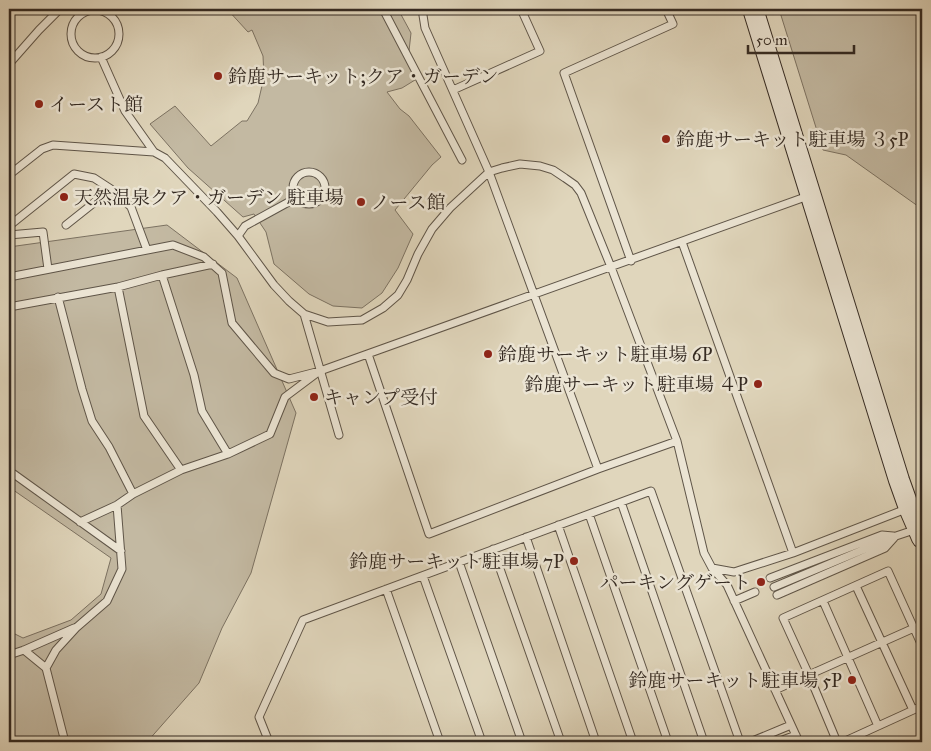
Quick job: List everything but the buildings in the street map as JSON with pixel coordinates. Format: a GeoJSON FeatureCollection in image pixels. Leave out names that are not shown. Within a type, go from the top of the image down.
{"type":"FeatureCollection","features":[{"type":"Feature","properties":{"kind":"street"},"geometry":{"type":"LineString","coordinates":[[753,9],[909,508],[920,534]]}},
{"type":"Feature","properties":{"kind":"lane"},"geometry":{"type":"LineString","coordinates":[[9,64],[60,9]]}},
{"type":"Feature","properties":{"kind":"lane"},"geometry":{"type":"LineString","coordinates":[[383,9],[462,160]]}},
{"type":"Feature","properties":{"kind":"lane"},"geometry":{"type":"LineString","coordinates":[[422,9],[425,28],[489,172],[598,469]]}},
{"type":"Feature","properties":{"kind":"lane"},"geometry":{"type":"LineString","coordinates":[[453,90],[540,51],[521,9]]}},
{"type":"Feature","properties":{"kind":"lane"},"geometry":{"type":"LineString","coordinates":[[631,261],[564,73],[673,24],[666,9]]}},
{"type":"Feature","properties":{"kind":"lane"},"geometry":{"type":"LineString","coordinates":[[101,11],[114,19],[119,32],[118,40],[108,54],[93,58],[85,56],[78,51],[71,36],[74,22],[81,12],[101,11]]}},
{"type":"Feature","properties":{"kind":"lane"},"geometry":{"type":"LineString","coordinates":[[101,57],[125,111],[154,152]]}},
{"type":"Feature","properties":{"kind":"lane"},"geometry":{"type":"LineString","coordinates":[[9,175],[42,149],[53,145],[154,152],[165,158],[217,212],[238,236],[274,285],[289,301],[304,314],[328,322],[362,320],[384,308],[398,295],[432,230],[450,208],[489,172],[520,164],[540,166],[553,170],[575,185],[611,267],[676,441],[704,553],[712,568],[727,585],[799,742]]}},
{"type":"Feature","properties":{"kind":"lane"},"geometry":{"type":"LineString","coordinates":[[303,172],[313,172],[321,177],[324,182],[324,193],[317,202],[306,204],[296,198],[293,184],[298,175],[303,172]]}},
{"type":"Feature","properties":{"kind":"lane"},"geometry":{"type":"LineString","coordinates":[[9,226],[74,174],[94,178],[114,191],[131,207],[147,250]]}},
{"type":"Feature","properties":{"kind":"lane"},"geometry":{"type":"LineString","coordinates":[[66,225],[105,194],[103,184]]}},
{"type":"Feature","properties":{"kind":"lane"},"geometry":{"type":"LineString","coordinates":[[9,277],[173,245],[204,257],[222,273],[232,323],[274,373],[289,378],[320,371],[811,195]]}},
{"type":"Feature","properties":{"kind":"lane"},"geometry":{"type":"LineString","coordinates":[[238,236],[246,226],[296,198]]}},
{"type":"Feature","properties":{"kind":"lane"},"geometry":{"type":"LineString","coordinates":[[9,235],[43,232],[48,269]]}},
{"type":"Feature","properties":{"kind":"lane"},"geometry":{"type":"LineString","coordinates":[[682,242],[793,553]]}},
{"type":"Feature","properties":{"kind":"lane"},"geometry":{"type":"LineString","coordinates":[[9,306],[118,287],[213,264]]}},
{"type":"Feature","properties":{"kind":"lane"},"geometry":{"type":"LineString","coordinates":[[162,275],[194,374],[202,411],[228,454]]}},
{"type":"Feature","properties":{"kind":"lane"},"geometry":{"type":"LineString","coordinates":[[118,287],[144,416],[181,470]]}},
{"type":"Feature","properties":{"kind":"lane"},"geometry":{"type":"LineString","coordinates":[[58,297],[92,422],[109,447],[133,494]]}},
{"type":"Feature","properties":{"kind":"lane"},"geometry":{"type":"LineString","coordinates":[[304,314],[339,435]]}},
{"type":"Feature","properties":{"kind":"lane"},"geometry":{"type":"LineString","coordinates":[[368,354],[429,534],[676,441]]}},
{"type":"Feature","properties":{"kind":"lane"},"geometry":{"type":"LineString","coordinates":[[80,522],[117,505],[133,494],[181,470],[228,454],[270,434],[285,397],[320,371]]}},
{"type":"Feature","properties":{"kind":"lane"},"geometry":{"type":"LineString","coordinates":[[9,459],[10,472],[121,552]]}},
{"type":"Feature","properties":{"kind":"lane"},"geometry":{"type":"LineString","coordinates":[[269,742],[259,717],[303,620],[651,491],[740,742]]}},
{"type":"Feature","properties":{"kind":"lane"},"geometry":{"type":"LineString","coordinates":[[621,502],[704,742]]}},
{"type":"Feature","properties":{"kind":"lane"},"geometry":{"type":"LineString","coordinates":[[46,668],[56,650],[76,627],[107,601],[122,569],[117,505]]}},
{"type":"Feature","properties":{"kind":"lane"},"geometry":{"type":"LineString","coordinates":[[712,568],[734,572],[793,553],[909,508]]}},
{"type":"Feature","properties":{"kind":"lane"},"geometry":{"type":"LineString","coordinates":[[589,514],[668,742]]}},
{"type":"Feature","properties":{"kind":"lane"},"geometry":{"type":"LineString","coordinates":[[558,525],[633,742]]}},
{"type":"Feature","properties":{"kind":"lane"},"geometry":{"type":"LineString","coordinates":[[770,578],[882,535],[920,534]]}},
{"type":"Feature","properties":{"kind":"lane"},"geometry":{"type":"LineString","coordinates":[[774,587],[896,536]]}},
{"type":"Feature","properties":{"kind":"lane"},"geometry":{"type":"LineString","coordinates":[[777,595],[885,548],[896,536]]}},
{"type":"Feature","properties":{"kind":"lane"},"geometry":{"type":"LineString","coordinates":[[526,537],[596,742]]}},
{"type":"Feature","properties":{"kind":"lane"},"geometry":{"type":"LineString","coordinates":[[494,549],[561,742]]}},
{"type":"Feature","properties":{"kind":"lane"},"geometry":{"type":"LineString","coordinates":[[459,562],[522,742]]}},
{"type":"Feature","properties":{"kind":"lane"},"geometry":{"type":"LineString","coordinates":[[837,742],[783,618],[888,571],[922,646]]}},
{"type":"Feature","properties":{"kind":"lane"},"geometry":{"type":"LineString","coordinates":[[727,585],[734,572]]}},
{"type":"Feature","properties":{"kind":"lane"},"geometry":{"type":"LineString","coordinates":[[423,576],[482,742]]}},
{"type":"Feature","properties":{"kind":"lane"},"geometry":{"type":"LineString","coordinates":[[856,586],[913,710]]}},
{"type":"Feature","properties":{"kind":"lane"},"geometry":{"type":"LineString","coordinates":[[386,589],[440,742]]}},
{"type":"Feature","properties":{"kind":"lane"},"geometry":{"type":"LineString","coordinates":[[734,601],[755,592]]}},
{"type":"Feature","properties":{"kind":"lane"},"geometry":{"type":"LineString","coordinates":[[823,601],[878,726]]}},
{"type":"Feature","properties":{"kind":"lane"},"geometry":{"type":"LineString","coordinates":[[9,654],[24,650],[76,627]]}},
{"type":"Feature","properties":{"kind":"lane"},"geometry":{"type":"LineString","coordinates":[[775,690],[914,628]]}},
{"type":"Feature","properties":{"kind":"lane"},"geometry":{"type":"LineString","coordinates":[[24,650],[46,668],[65,742]]}},
{"type":"Feature","properties":{"kind":"lane"},"geometry":{"type":"LineString","coordinates":[[843,742],[922,706]]}},
{"type":"Feature","properties":{"kind":"lane"},"geometry":{"type":"LineString","coordinates":[[750,742],[791,725]]}},
{"type":"Feature","properties":{"kind":"lane"},"geometry":{"type":"LineString","coordinates":[[9,729],[12,742]]}},
{"type":"Feature","properties":{"kind":"lane"},"geometry":{"type":"LineString","coordinates":[[777,742],[796,735]]}},
{"type":"Feature","properties":{"kind":"shaded area"},"geometry":{"type":"Polygon","coordinates":[[[227,9],[398,9],[411,33],[408,60],[415,80],[402,88],[387,92],[400,109],[409,116],[441,157],[432,165],[395,210],[413,234],[398,268],[382,293],[362,308],[333,306],[309,294],[274,264],[266,232],[254,214],[243,217],[188,168],[150,124],[175,106],[211,146],[242,121],[247,121],[258,103],[264,77],[263,56],[252,30],[248,32],[227,9]]]}},
{"type":"Feature","properties":{"kind":"shaded area"},"geometry":{"type":"Polygon","coordinates":[[[779,9],[922,9],[922,209],[846,155],[823,150],[779,9]]]}},
{"type":"Feature","properties":{"kind":"shaded area"},"geometry":{"type":"Polygon","coordinates":[[[167,225],[237,278],[296,413],[251,573],[222,628],[199,683],[147,742],[9,742],[9,631],[23,638],[71,620],[101,594],[111,558],[9,487],[9,247],[167,225]]]}},
{"type":"Feature","properties":{"kind":"place","name":"鈴鹿サーキット;クア・ガーデン"},"geometry":{"type":"Point","coordinates":[218,76]}},
{"type":"Feature","properties":{"kind":"place","name":"イースト館"},"geometry":{"type":"Point","coordinates":[39,104]}},
{"type":"Feature","properties":{"kind":"place","name":"鈴鹿サーキット駐車場 ３5P"},"geometry":{"type":"Point","coordinates":[666,139]}},
{"type":"Feature","properties":{"kind":"place","name":"天然温泉クア・ガーデン 駐車場"},"geometry":{"type":"Point","coordinates":[64,197]}},
{"type":"Feature","properties":{"kind":"place","name":"ノース館"},"geometry":{"type":"Point","coordinates":[361,202]}},
{"type":"Feature","properties":{"kind":"place","name":"鈴鹿サーキット駐車場 6P"},"geometry":{"type":"Point","coordinates":[488,354]}},
{"type":"Feature","properties":{"kind":"place","name":"鈴鹿サーキット駐車場 ４P"},"geometry":{"type":"Point","coordinates":[758,384]}},
{"type":"Feature","properties":{"kind":"place","name":"キャンプ受付"},"geometry":{"type":"Point","coordinates":[314,397]}},
{"type":"Feature","properties":{"kind":"place","name":"鈴鹿サーキット駐車場 7P"},"geometry":{"type":"Point","coordinates":[574,561]}},
{"type":"Feature","properties":{"kind":"place","name":"パーキングゲート"},"geometry":{"type":"Point","coordinates":[761,582]}},
{"type":"Feature","properties":{"kind":"place","name":"鈴鹿サーキット駐車場 5P"},"geometry":{"type":"Point","coordinates":[852,680]}}]}
